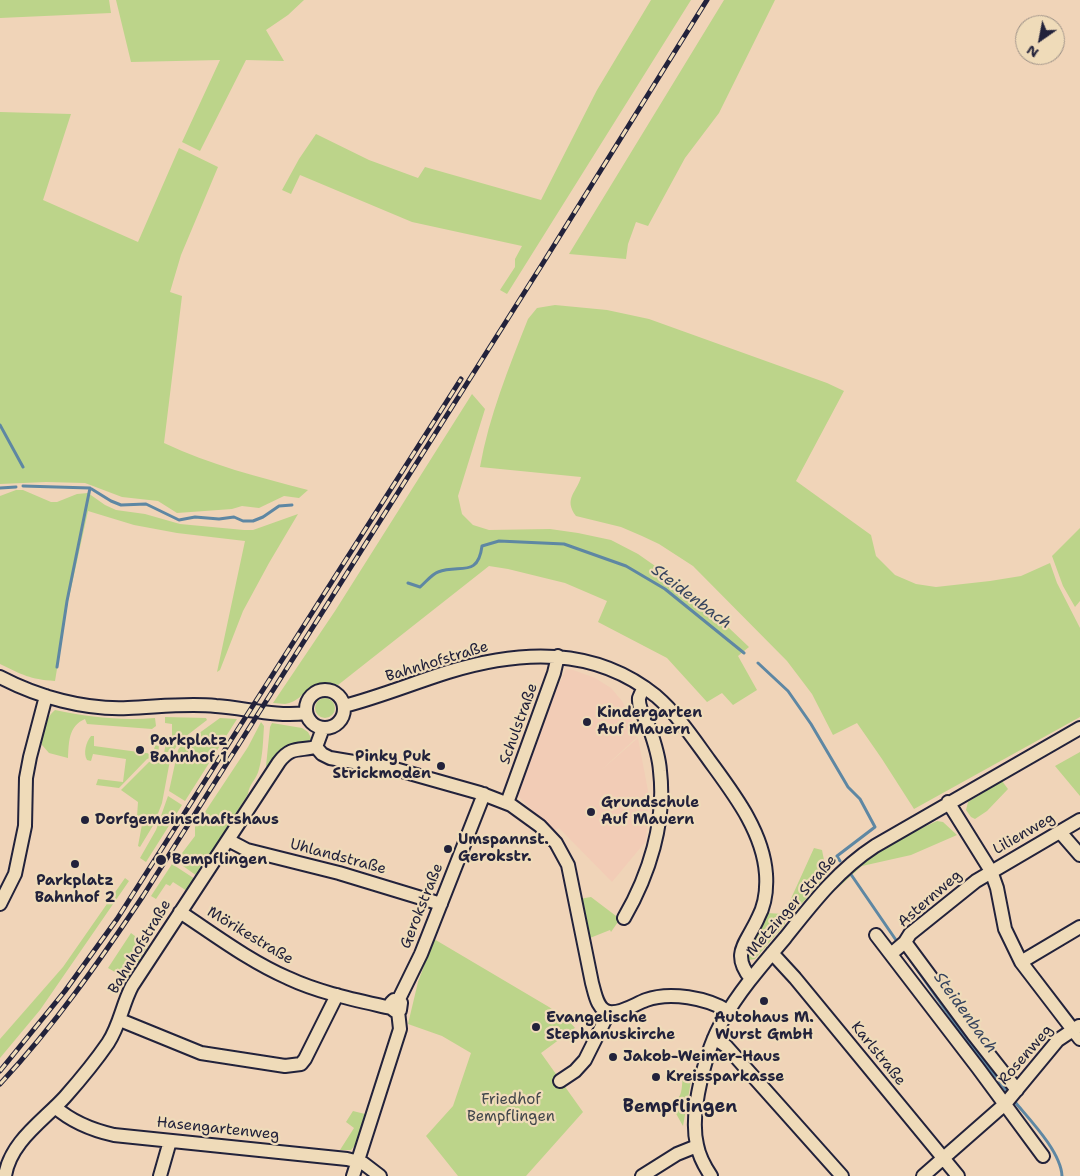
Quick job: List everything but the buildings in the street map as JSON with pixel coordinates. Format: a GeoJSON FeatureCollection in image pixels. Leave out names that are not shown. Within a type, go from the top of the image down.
{"type":"FeatureCollection","features":[{"type":"Feature","properties":{"kind":"street","name":"Bahnhofstraße"},"geometry":{"type":"LineString","coordinates":[[344,706],[450,672],[524,656],[558,656],[599,665],[614,670],[644,688],[666,705],[689,733],[738,801],[755,834],[765,865],[766,888],[760,913],[741,952],[742,964],[752,979]]}},
{"type":"Feature","properties":{"kind":"street","name":"Schulstraße"},"geometry":{"type":"LineString","coordinates":[[507,803],[551,682],[558,656]]}},
{"type":"Feature","properties":{"kind":"street"},"geometry":{"type":"LineString","coordinates":[[0,677],[13,684],[46,696],[84,705],[128,708],[195,705],[278,714],[306,713]]}},
{"type":"Feature","properties":{"kind":"street"},"geometry":{"type":"LineString","coordinates":[[624,918],[643,880],[661,808],[659,762],[639,698],[644,688]]}},
{"type":"Feature","properties":{"kind":"street"},"geometry":{"type":"LineString","coordinates":[[320,690],[336,693],[344,706],[344,712],[339,722],[329,727],[323,728],[312,723],[306,713],[310,697],[320,690]]}},
{"type":"Feature","properties":{"kind":"street"},"geometry":{"type":"LineString","coordinates":[[0,904],[15,874],[25,826],[26,778],[46,696]]}},
{"type":"Feature","properties":{"kind":"street"},"geometry":{"type":"LineString","coordinates":[[323,728],[316,747],[322,754],[330,758],[395,769],[484,794],[507,803],[531,818],[550,835],[568,865],[593,986],[600,1006],[608,1012],[620,1011],[652,998],[667,997],[702,999],[728,1011]]}},
{"type":"Feature","properties":{"kind":"street","name":"Metzinger Straße"},"geometry":{"type":"LineString","coordinates":[[711,1176],[697,1146],[694,1126],[697,1101],[714,1038],[728,1011],[822,891],[848,865],[874,846],[1080,728]]}},
{"type":"Feature","properties":{"kind":"street","name":"Bahnhofstraße"},"geometry":{"type":"LineString","coordinates":[[5,1176],[10,1158],[16,1148],[88,1070],[118,1025],[123,1006],[132,986],[283,757],[294,750],[316,747]]}},
{"type":"Feature","properties":{"kind":"street","name":"Gerokstraße"},"geometry":{"type":"LineString","coordinates":[[352,1176],[400,1029],[396,1007],[422,952],[484,794]]}},
{"type":"Feature","properties":{"kind":"street"},"geometry":{"type":"LineString","coordinates":[[948,802],[992,871],[1005,929],[1022,962],[1078,1031]]}},
{"type":"Feature","properties":{"kind":"street","name":"Lilienweg"},"geometry":{"type":"LineString","coordinates":[[992,871],[1060,832],[1077,825]]}},
{"type":"Feature","properties":{"kind":"street"},"geometry":{"type":"LineString","coordinates":[[1060,832],[1080,855]]}},
{"type":"Feature","properties":{"kind":"street","name":"Uhlandstraße"},"geometry":{"type":"LineString","coordinates":[[228,840],[247,850],[339,873],[441,904]]}},
{"type":"Feature","properties":{"kind":"street","name":"Asternweg"},"geometry":{"type":"LineString","coordinates":[[891,954],[919,926],[965,889],[992,871]]}},
{"type":"Feature","properties":{"kind":"street","name":"Mörikestraße"},"geometry":{"type":"LineString","coordinates":[[180,912],[263,966],[300,983],[337,995],[396,1007]]}},
{"type":"Feature","properties":{"kind":"street"},"geometry":{"type":"LineString","coordinates":[[1022,962],[1080,927]]}},
{"type":"Feature","properties":{"kind":"street"},"geometry":{"type":"LineString","coordinates":[[876,935],[1043,1156]]}},
{"type":"Feature","properties":{"kind":"street"},"geometry":{"type":"LineString","coordinates":[[905,942],[973,1034],[1018,1090]]}},
{"type":"Feature","properties":{"kind":"street","name":"Karlstraße"},"geometry":{"type":"LineString","coordinates":[[772,953],[800,984],[958,1176]]}},
{"type":"Feature","properties":{"kind":"street"},"geometry":{"type":"LineString","coordinates":[[118,1025],[201,1053],[294,1066],[301,1064],[305,1059],[337,995]]}},
{"type":"Feature","properties":{"kind":"street"},"geometry":{"type":"LineString","coordinates":[[560,1081],[575,1071],[585,1060],[608,1012]]}},
{"type":"Feature","properties":{"kind":"street","name":"Rosenweg"},"geometry":{"type":"LineString","coordinates":[[923,1176],[1018,1090],[1058,1040],[1078,1031]]}},
{"type":"Feature","properties":{"kind":"street"},"geometry":{"type":"LineString","coordinates":[[714,1038],[726,1046],[842,1176]]}},
{"type":"Feature","properties":{"kind":"street","name":"Hasengartenweg"},"geometry":{"type":"LineString","coordinates":[[54,1107],[64,1116],[102,1132],[358,1161],[368,1166],[380,1176]]}},
{"type":"Feature","properties":{"kind":"street"},"geometry":{"type":"LineString","coordinates":[[160,1176],[170,1141]]}},
{"type":"Feature","properties":{"kind":"street"},"geometry":{"type":"LineString","coordinates":[[642,1176],[677,1154],[697,1146]]}},
{"type":"Feature","properties":{"kind":"shaded area","name":"Grundschule Auf Mauern"},"geometry":{"type":"Polygon","coordinates":[[[566,669],[595,678],[611,688],[622,701],[631,717],[637,737],[598,773],[638,738],[649,796],[646,841],[612,882],[559,828],[553,831],[515,793],[539,728],[566,669]]]}},
{"type":"Feature","properties":{"kind":"green space"},"geometry":{"type":"Polygon","coordinates":[[[0,0],[109,0],[111,13],[0,18],[0,0]]]}},
{"type":"Feature","properties":{"kind":"green space"},"geometry":{"type":"Polygon","coordinates":[[[116,0],[304,0],[288,15],[266,30],[284,61],[246,60],[200,151],[182,142],[220,60],[131,62],[116,0]]]}},
{"type":"Feature","properties":{"kind":"green space"},"geometry":{"type":"Polygon","coordinates":[[[651,0],[691,0],[507,294],[500,290],[515,267],[515,259],[522,246],[412,222],[300,175],[291,194],[282,190],[299,159],[316,134],[369,160],[418,178],[425,167],[541,200],[597,90],[651,0]]]}},
{"type":"Feature","properties":{"kind":"green space"},"geometry":{"type":"Polygon","coordinates":[[[724,0],[775,0],[719,113],[685,158],[648,226],[636,222],[628,244],[626,259],[569,254],[724,0]]]}},
{"type":"Feature","properties":{"kind":"green space"},"geometry":{"type":"Polygon","coordinates":[[[0,112],[71,114],[43,200],[138,242],[179,148],[218,167],[181,255],[170,292],[182,296],[164,443],[217,464],[308,490],[299,498],[284,496],[259,508],[242,506],[232,509],[177,513],[158,501],[122,497],[85,483],[0,484],[0,112]]]}},
{"type":"Feature","properties":{"kind":"green space"},"geometry":{"type":"Polygon","coordinates":[[[555,305],[607,310],[649,319],[827,383],[844,391],[796,481],[871,535],[876,556],[895,575],[916,584],[936,587],[990,581],[1021,576],[1050,563],[1057,583],[1080,628],[1080,717],[914,809],[857,723],[833,735],[812,694],[787,661],[693,566],[659,544],[621,527],[576,516],[572,510],[571,500],[581,477],[480,467],[494,410],[528,319],[537,308],[555,305]]]}},
{"type":"Feature","properties":{"kind":"green space"},"geometry":{"type":"Polygon","coordinates":[[[472,394],[485,409],[458,496],[462,514],[473,525],[489,530],[550,529],[578,533],[611,540],[638,554],[688,589],[749,647],[738,656],[757,690],[733,705],[722,693],[707,702],[667,658],[598,622],[607,601],[565,583],[489,566],[338,685],[319,684],[312,686],[292,702],[285,704],[273,703],[335,611],[472,394]]]}},
{"type":"Feature","properties":{"kind":"green space"},"geometry":{"type":"Polygon","coordinates":[[[16,490],[23,490],[51,502],[57,502],[77,494],[88,493],[116,510],[145,514],[180,524],[244,530],[253,530],[298,514],[243,611],[220,670],[217,672],[245,541],[177,533],[134,525],[88,511],[68,602],[55,681],[26,676],[0,664],[0,496],[16,490]]]}},
{"type":"Feature","properties":{"kind":"green space"},"geometry":{"type":"Polygon","coordinates":[[[1080,528],[1080,601],[1075,607],[1063,586],[1052,556],[1080,528]]]}},
{"type":"Feature","properties":{"kind":"green space"},"geometry":{"type":"Polygon","coordinates":[[[325,698],[332,701],[335,708],[332,715],[325,718],[318,715],[315,708],[318,701],[325,698]]]}},
{"type":"Feature","properties":{"kind":"green space"},"geometry":{"type":"Polygon","coordinates":[[[55,710],[105,718],[155,718],[156,726],[152,729],[87,724],[85,719],[79,722],[72,730],[68,758],[49,753],[42,745],[42,735],[45,726],[55,710]]]}},
{"type":"Feature","properties":{"kind":"green space"},"geometry":{"type":"Polygon","coordinates":[[[165,717],[206,718],[207,720],[181,740],[174,750],[164,753],[166,743],[172,743],[172,724],[165,723],[165,717]]]}},
{"type":"Feature","properties":{"kind":"green space"},"geometry":{"type":"Polygon","coordinates":[[[220,718],[237,719],[185,801],[169,791],[178,750],[220,718]]]}},
{"type":"Feature","properties":{"kind":"green space"},"geometry":{"type":"Polygon","coordinates":[[[261,722],[264,726],[258,773],[248,794],[197,876],[176,861],[195,836],[195,827],[248,747],[261,722]]]}},
{"type":"Feature","properties":{"kind":"green space"},"geometry":{"type":"Polygon","coordinates":[[[272,723],[302,728],[308,732],[311,738],[268,768],[266,766],[272,723]]]}},
{"type":"Feature","properties":{"kind":"green space"},"geometry":{"type":"Polygon","coordinates":[[[91,736],[94,736],[94,746],[153,754],[155,745],[159,746],[158,755],[147,759],[119,788],[96,785],[98,779],[123,782],[126,759],[93,754],[91,761],[87,760],[86,748],[91,736]]]}},
{"type":"Feature","properties":{"kind":"green space"},"geometry":{"type":"Polygon","coordinates":[[[1080,752],[1080,796],[1055,766],[1080,752]]]}},
{"type":"Feature","properties":{"kind":"green space"},"geometry":{"type":"Polygon","coordinates":[[[171,755],[162,803],[154,824],[140,847],[138,846],[143,819],[137,817],[138,802],[121,790],[149,762],[171,755]]]}},
{"type":"Feature","properties":{"kind":"green space"},"geometry":{"type":"Polygon","coordinates":[[[1002,781],[1008,789],[987,811],[975,819],[971,817],[966,810],[968,802],[1002,781]]]}},
{"type":"Feature","properties":{"kind":"green space"},"geometry":{"type":"Polygon","coordinates":[[[168,796],[182,805],[146,862],[140,858],[156,830],[168,796]]]}},
{"type":"Feature","properties":{"kind":"green space"},"geometry":{"type":"Polygon","coordinates":[[[937,821],[943,822],[957,835],[911,855],[862,866],[821,903],[852,870],[902,837],[937,821]]]}},
{"type":"Feature","properties":{"kind":"green space"},"geometry":{"type":"Polygon","coordinates":[[[814,848],[822,850],[825,865],[823,879],[791,916],[788,916],[785,924],[755,959],[749,960],[746,953],[767,913],[784,914],[814,848]]]}},
{"type":"Feature","properties":{"kind":"green space"},"geometry":{"type":"Polygon","coordinates":[[[172,864],[195,879],[187,891],[173,882],[170,886],[166,884],[156,899],[151,896],[172,864]]]}},
{"type":"Feature","properties":{"kind":"green space"},"geometry":{"type":"Polygon","coordinates":[[[125,878],[129,881],[40,1010],[0,1058],[0,1039],[63,967],[125,878]]]}},
{"type":"Feature","properties":{"kind":"green space"},"geometry":{"type":"Polygon","coordinates":[[[591,897],[620,919],[611,932],[610,930],[590,938],[592,945],[590,946],[594,954],[590,956],[579,899],[591,897]]]}},
{"type":"Feature","properties":{"kind":"green space"},"geometry":{"type":"Polygon","coordinates":[[[131,933],[148,946],[127,979],[108,968],[131,933]]]}},
{"type":"Feature","properties":{"kind":"green space","name":"Friedhof Bempflingen"},"geometry":{"type":"Polygon","coordinates":[[[434,939],[549,1007],[569,1021],[575,1028],[541,1053],[583,1112],[526,1176],[458,1176],[426,1136],[453,1106],[471,1053],[442,1036],[408,1024],[418,982],[434,939]]]}},
{"type":"Feature","properties":{"kind":"green space"},"geometry":{"type":"Polygon","coordinates":[[[693,1070],[683,1126],[674,1110],[668,1105],[679,1097],[683,1076],[693,1070]]]}},
{"type":"Feature","properties":{"kind":"green space"},"geometry":{"type":"Polygon","coordinates":[[[353,1111],[365,1114],[356,1144],[351,1150],[340,1150],[354,1128],[346,1122],[353,1111]]]}},
{"type":"Feature","properties":{"kind":"waterway"},"geometry":{"type":"LineString","coordinates":[[0,425],[23,467]]}},
{"type":"Feature","properties":{"kind":"waterway","name":"Steidenbach"},"geometry":{"type":"LineString","coordinates":[[23,486],[90,488],[121,505],[146,504],[179,520],[195,517],[219,519],[234,517],[243,521],[253,521],[263,517],[279,506],[292,505]]}},
{"type":"Feature","properties":{"kind":"waterway","name":"Steidenbach"},"geometry":{"type":"LineString","coordinates":[[0,488],[16,487]]}},
{"type":"Feature","properties":{"kind":"waterway"},"geometry":{"type":"LineString","coordinates":[[57,667],[67,601],[90,488]]}},
{"type":"Feature","properties":{"kind":"waterway","name":"Steidenbach"},"geometry":{"type":"LineString","coordinates":[[408,583],[420,587],[438,572],[472,566],[477,562],[482,546],[499,541],[564,544],[626,566],[665,589],[744,653]]}},
{"type":"Feature","properties":{"kind":"waterway","name":"Steidenbach"},"geometry":{"type":"LineString","coordinates":[[758,663],[788,691],[811,724],[848,787],[860,799],[875,827],[837,856],[840,861]]}},
{"type":"Feature","properties":{"kind":"waterway","name":"Steidenbach"},"geometry":{"type":"LineString","coordinates":[[850,873],[898,943]]}},
{"type":"Feature","properties":{"kind":"waterway","name":"Steidenbach"},"geometry":{"type":"LineString","coordinates":[[904,951],[954,1022],[1006,1090]]}},
{"type":"Feature","properties":{"kind":"waterway","name":"Steidenbach"},"geometry":{"type":"LineString","coordinates":[[1015,1102],[1051,1147],[1062,1176]]}},
{"type":"Feature","properties":{"kind":"railway"},"geometry":{"type":"LineString","coordinates":[[0,1084],[75,993],[143,896],[707,0]]}},
{"type":"Feature","properties":{"kind":"railway"},"geometry":{"type":"LineString","coordinates":[[0,1071],[65,991],[117,919],[461,379]]}},
{"type":"Feature","properties":{"kind":"place","name":"Kindergarten Auf Mauern"},"geometry":{"type":"Point","coordinates":[587,722]}},
{"type":"Feature","properties":{"kind":"place","name":"Parkplatz Bahnhof 1"},"geometry":{"type":"Point","coordinates":[140,750]}},
{"type":"Feature","properties":{"kind":"place","name":"Pinky Puk Strickmoden"},"geometry":{"type":"Point","coordinates":[441,766]}},
{"type":"Feature","properties":{"kind":"place","name":"Grundschule Auf Mauern"},"geometry":{"type":"Point","coordinates":[591,812]}},
{"type":"Feature","properties":{"kind":"place","name":"Dorfgemeinschaftshaus"},"geometry":{"type":"Point","coordinates":[85,820]}},
{"type":"Feature","properties":{"kind":"place","name":"Umspannst. Gerokstr."},"geometry":{"type":"Point","coordinates":[448,849]}},
{"type":"Feature","properties":{"kind":"place","name":"Bempflingen"},"geometry":{"type":"Point","coordinates":[161,860]}},
{"type":"Feature","properties":{"kind":"place","name":"Parkplatz Bahnhof 2"},"geometry":{"type":"Point","coordinates":[75,864]}},
{"type":"Feature","properties":{"kind":"place","name":"Autohaus M. Wurst GmbH"},"geometry":{"type":"Point","coordinates":[764,1001]}},
{"type":"Feature","properties":{"kind":"place","name":"Evangelische Stephanuskirche"},"geometry":{"type":"Point","coordinates":[536,1027]}},
{"type":"Feature","properties":{"kind":"place","name":"Jakob-Weimer-Haus"},"geometry":{"type":"Point","coordinates":[613,1057]}},
{"type":"Feature","properties":{"kind":"place","name":"Kreissparkasse"},"geometry":{"type":"Point","coordinates":[656,1077]}},
{"type":"Feature","properties":{"kind":"district","name":"Bempflingen"},"geometry":{"type":"Point","coordinates":[680,1107]}}]}
